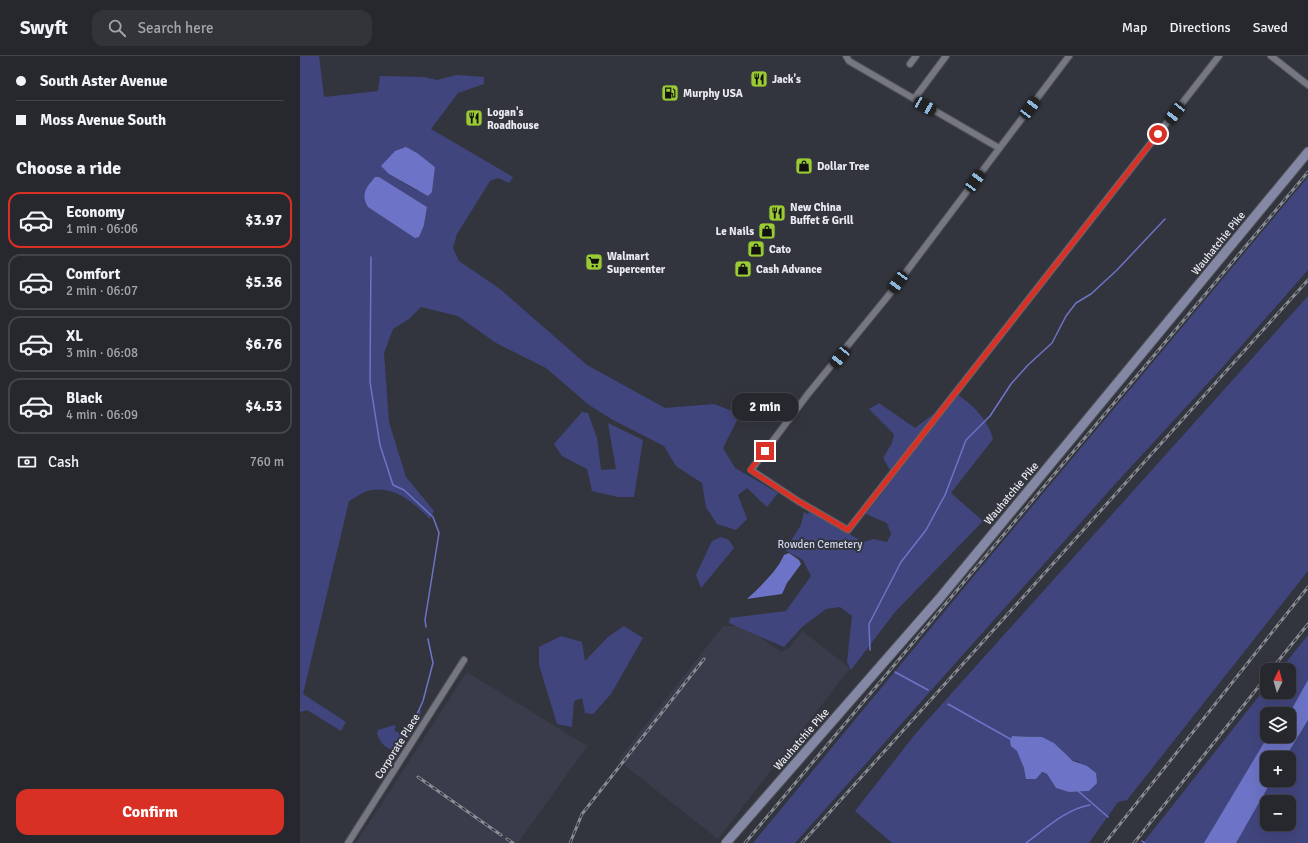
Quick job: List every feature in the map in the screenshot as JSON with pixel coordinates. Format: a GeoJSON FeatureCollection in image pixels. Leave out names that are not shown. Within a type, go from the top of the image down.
{"type":"FeatureCollection","features":[{"type":"Feature","properties":{"kind":"street"},"geometry":{"type":"LineString","coordinates":[[846,56],[849,61],[999,148]]}},
{"type":"Feature","properties":{"kind":"street"},"geometry":{"type":"LineString","coordinates":[[910,64],[916,56]]}},
{"type":"Feature","properties":{"kind":"street"},"geometry":{"type":"LineString","coordinates":[[914,99],[946,56]]}},
{"type":"Feature","properties":{"kind":"street"},"geometry":{"type":"LineString","coordinates":[[1069,56],[888,296],[808,394],[750,470],[798,501],[848,530],[1219,56]]}},
{"type":"Feature","properties":{"kind":"street"},"geometry":{"type":"LineString","coordinates":[[1271,56],[1308,85]]}},
{"type":"Feature","properties":{"kind":"street","name":"Wauhatchie Pike"},"geometry":{"type":"LineString","coordinates":[[726,843],[939,599],[1308,152]]}},
{"type":"Feature","properties":{"kind":"street","name":"Corporate Place"},"geometry":{"type":"LineString","coordinates":[[348,843],[464,660]]}},
{"type":"Feature","properties":{"kind":"shaded area"},"geometry":{"type":"Polygon","coordinates":[[[406,147],[417,153],[435,167],[432,192],[428,196],[389,174],[381,166],[395,151],[406,147]]]}},
{"type":"Feature","properties":{"kind":"shaded area"},"geometry":{"type":"Polygon","coordinates":[[[375,177],[379,177],[427,207],[424,225],[419,237],[415,238],[368,207],[365,195],[367,187],[375,177]]]}},
{"type":"Feature","properties":{"kind":"shaded area"},"geometry":{"type":"Polygon","coordinates":[[[789,553],[799,560],[801,564],[787,583],[782,594],[747,599],[773,573],[784,555],[789,553]]]}},
{"type":"Feature","properties":{"kind":"shaded area"},"geometry":{"type":"Polygon","coordinates":[[[723,626],[744,626],[781,652],[789,648],[802,631],[850,668],[718,839],[618,760],[723,626]]]}},
{"type":"Feature","properties":{"kind":"shaded area"},"geometry":{"type":"Polygon","coordinates":[[[467,672],[587,746],[518,843],[356,843],[467,672]]]}},
{"type":"Feature","properties":{"kind":"shaded area"},"geometry":{"type":"Polygon","coordinates":[[[1308,680],[1308,720],[1296,740],[1296,707],[1293,707],[1308,680]]]}},
{"type":"Feature","properties":{"kind":"shaded area"},"geometry":{"type":"Polygon","coordinates":[[[1012,736],[1042,737],[1054,743],[1073,761],[1087,766],[1096,773],[1097,783],[1089,791],[1069,792],[1056,788],[1047,774],[1042,772],[1036,779],[1026,779],[1024,768],[1017,751],[1011,746],[1010,742],[1012,736]]]}},
{"type":"Feature","properties":{"kind":"shaded area"},"geometry":{"type":"Polygon","coordinates":[[[1264,743],[1294,743],[1289,751],[1260,751],[1260,787],[1268,787],[1263,795],[1260,795],[1260,801],[1236,843],[1204,843],[1264,743]]]}},
{"type":"Feature","properties":{"kind":"green space"},"geometry":{"type":"Polygon","coordinates":[[[300,56],[319,56],[324,97],[378,91],[380,76],[424,77],[437,80],[457,75],[484,77],[484,84],[458,93],[431,129],[513,177],[509,183],[498,178],[490,181],[457,234],[453,248],[459,261],[500,289],[587,365],[665,408],[714,404],[740,414],[723,448],[735,468],[778,493],[767,507],[747,488],[738,495],[747,519],[736,530],[717,524],[706,507],[702,483],[676,466],[664,446],[613,420],[589,405],[546,368],[496,343],[458,316],[421,307],[409,319],[393,329],[384,353],[389,422],[406,477],[434,511],[430,519],[418,507],[404,497],[396,493],[380,489],[368,491],[349,501],[303,694],[346,722],[341,731],[307,710],[300,712],[300,56]],[[426,160],[389,174],[418,191],[432,192],[435,167],[426,160]],[[375,177],[370,182],[424,225],[427,207],[379,177],[375,177]]]}},
{"type":"Feature","properties":{"kind":"green space"},"geometry":{"type":"Polygon","coordinates":[[[1308,177],[1308,270],[795,843],[753,843],[983,565],[1308,177]]]}},
{"type":"Feature","properties":{"kind":"green space"},"geometry":{"type":"Polygon","coordinates":[[[1308,296],[1308,571],[1127,800],[1118,802],[1089,843],[892,843],[855,811],[916,733],[1308,296]],[[1012,736],[1024,768],[1047,774],[1056,788],[1069,792],[1089,791],[1079,762],[1069,757],[1050,741],[1034,737],[1012,736]]]}},
{"type":"Feature","properties":{"kind":"green space","name":"Rowden Cemetery"},"geometry":{"type":"Polygon","coordinates":[[[958,395],[980,414],[988,426],[993,439],[951,493],[983,521],[895,612],[851,670],[847,662],[852,616],[840,607],[826,609],[802,627],[784,647],[729,623],[730,618],[786,611],[811,576],[803,560],[785,550],[801,525],[804,512],[808,514],[810,511],[858,539],[857,541],[861,543],[873,539],[887,542],[891,534],[887,523],[866,514],[894,477],[883,458],[892,443],[894,434],[869,409],[879,403],[915,428],[958,395]]]}},
{"type":"Feature","properties":{"kind":"green space"},"geometry":{"type":"Polygon","coordinates":[[[582,412],[588,413],[597,438],[601,470],[616,469],[608,423],[643,440],[634,497],[618,497],[592,491],[587,469],[562,456],[554,444],[582,412]]]}},
{"type":"Feature","properties":{"kind":"green space"},"geometry":{"type":"Polygon","coordinates":[[[721,537],[729,540],[734,548],[701,588],[696,575],[712,541],[721,537]]]}},
{"type":"Feature","properties":{"kind":"green space"},"geometry":{"type":"Polygon","coordinates":[[[624,626],[643,638],[611,694],[593,714],[585,713],[582,698],[574,701],[572,727],[557,724],[539,665],[539,647],[561,636],[582,642],[585,661],[608,637],[624,626]]]}},
{"type":"Feature","properties":{"kind":"green space"},"geometry":{"type":"Polygon","coordinates":[[[1308,635],[1308,843],[1143,843],[1260,695],[1260,699],[1296,699],[1296,663],[1286,663],[1308,635]]]}},
{"type":"Feature","properties":{"kind":"green space"},"geometry":{"type":"Polygon","coordinates":[[[421,710],[415,729],[402,744],[392,750],[382,743],[377,733],[378,730],[394,725],[396,727],[394,729],[396,732],[401,733],[412,718],[418,717],[419,711],[421,710]]]}},
{"type":"Feature","properties":{"kind":"waterway"},"geometry":{"type":"LineString","coordinates":[[870,650],[869,624],[901,562],[926,530],[945,495],[966,440],[990,416],[1011,384],[1028,365],[1052,343],[1066,316],[1076,303],[1091,294],[1117,270],[1165,219]]}},
{"type":"Feature","properties":{"kind":"waterway"},"geometry":{"type":"LineString","coordinates":[[371,257],[370,382],[380,445],[393,485],[404,490],[433,517],[439,533],[425,620],[426,627]]}},
{"type":"Feature","properties":{"kind":"waterway"},"geometry":{"type":"LineString","coordinates":[[392,755],[413,723],[423,701],[433,663],[428,639]]}},
{"type":"Feature","properties":{"kind":"waterway"},"geometry":{"type":"LineString","coordinates":[[895,672],[928,690]]}},
{"type":"Feature","properties":{"kind":"waterway"},"geometry":{"type":"LineString","coordinates":[[948,704],[1012,740]]}},
{"type":"Feature","properties":{"kind":"waterway"},"geometry":{"type":"LineString","coordinates":[[1077,790],[1108,817]]}},
{"type":"Feature","properties":{"kind":"waterway"},"geometry":{"type":"LineString","coordinates":[[1026,843],[1064,815],[1081,807],[1090,805]]}},
{"type":"Feature","properties":{"kind":"railway"},"geometry":{"type":"LineString","coordinates":[[745,843],[1308,172]]}},
{"type":"Feature","properties":{"kind":"railway"},"geometry":{"type":"LineString","coordinates":[[802,843],[1308,280]]}},
{"type":"Feature","properties":{"kind":"railway"},"geometry":{"type":"LineString","coordinates":[[1105,843],[1308,587]]}},
{"type":"Feature","properties":{"kind":"railway"},"geometry":{"type":"LineString","coordinates":[[1277,663],[1308,624]]}},
{"type":"Feature","properties":{"kind":"railway"},"geometry":{"type":"LineString","coordinates":[[570,843],[582,814],[704,659]]}},
{"type":"Feature","properties":{"kind":"railway"},"geometry":{"type":"LineString","coordinates":[[1134,843],[1260,685]]}},
{"type":"Feature","properties":{"kind":"railway"},"geometry":{"type":"LineString","coordinates":[[418,777],[501,835]]}},
{"type":"Feature","properties":{"kind":"railway"},"geometry":{"type":"LineString","coordinates":[[507,839],[513,843]]}},
{"type":"Feature","properties":{"kind":"place","name":"Jack's"},"geometry":{"type":"Point","coordinates":[759,79]}},
{"type":"Feature","properties":{"kind":"place","name":"Murphy USA"},"geometry":{"type":"Point","coordinates":[670,93]}},
{"type":"Feature","properties":{"kind":"place","name":"Logan's Roadhouse"},"geometry":{"type":"Point","coordinates":[474,118]}},
{"type":"Feature","properties":{"kind":"place","name":"Dollar Tree"},"geometry":{"type":"Point","coordinates":[804,166]}},
{"type":"Feature","properties":{"kind":"place","name":"New China Buffet & Grill"},"geometry":{"type":"Point","coordinates":[777,213]}},
{"type":"Feature","properties":{"kind":"place","name":"Le Nails"},"geometry":{"type":"Point","coordinates":[767,231]}},
{"type":"Feature","properties":{"kind":"place","name":"Cato"},"geometry":{"type":"Point","coordinates":[756,249]}},
{"type":"Feature","properties":{"kind":"place","name":"Walmart Supercenter"},"geometry":{"type":"Point","coordinates":[594,262]}},
{"type":"Feature","properties":{"kind":"place","name":"Cash Advance"},"geometry":{"type":"Point","coordinates":[743,269]}},
{"type":"Feature","properties":{"kind":"route"},"geometry":{"type":"LineString","coordinates":[[765,451],[750,470],[798,501],[848,530],[1158,134]]}}]}
